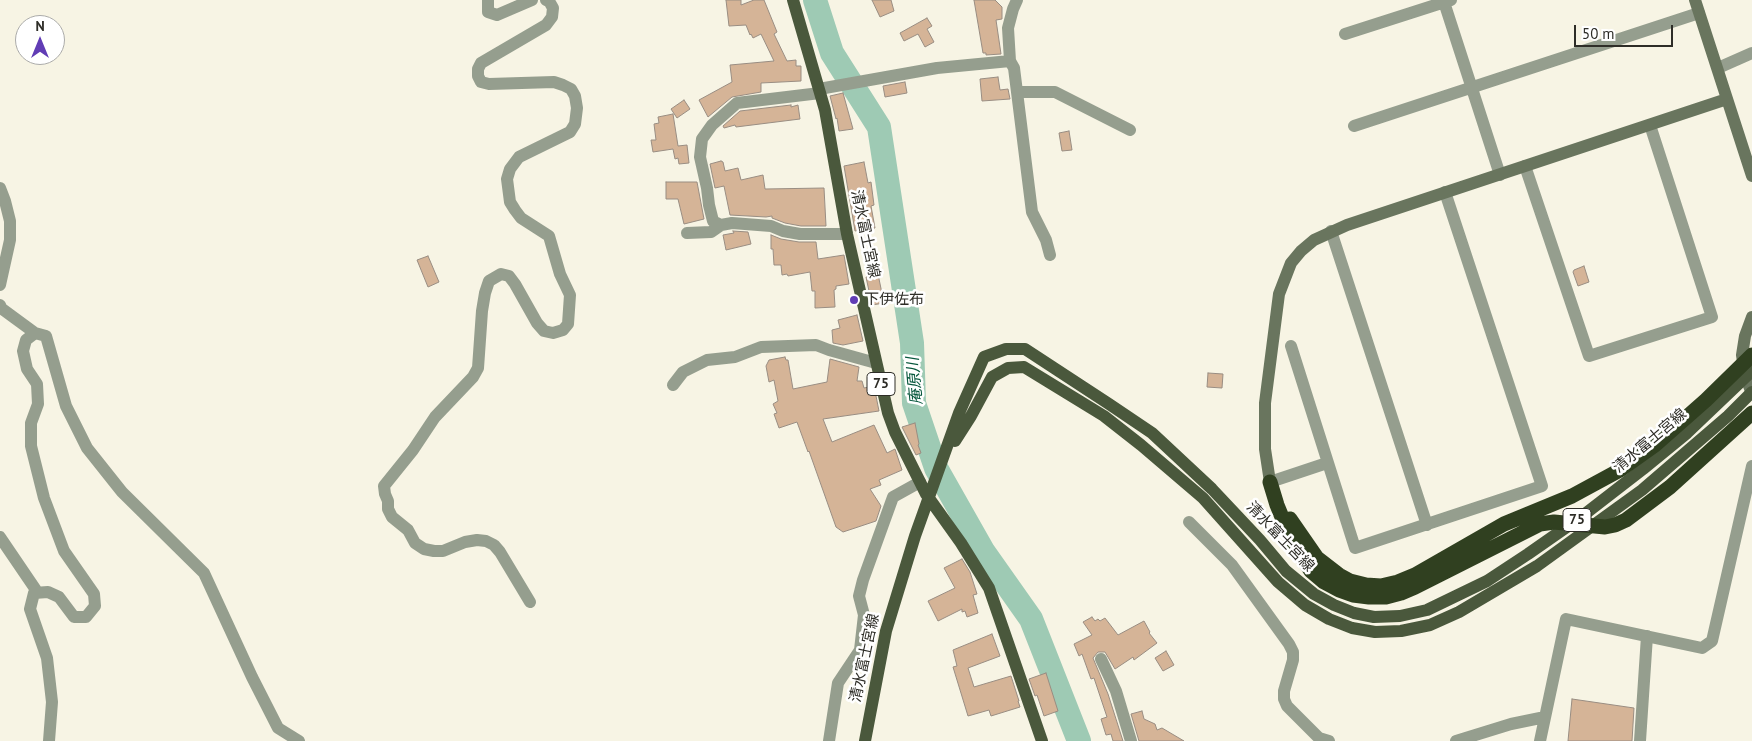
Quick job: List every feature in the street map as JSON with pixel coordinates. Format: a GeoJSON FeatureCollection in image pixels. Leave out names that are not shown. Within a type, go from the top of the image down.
{"type":"FeatureCollection","features":[{"type":"Feature","properties":{"kind":"highway"},"geometry":{"type":"LineString","coordinates":[[1270,482],[1285,511],[1317,558],[1328,568],[1350,582],[1381,586],[1398,582],[1415,575],[1504,524],[1572,496],[1620,470],[1655,445],[1706,400],[1752,355]]}},
{"type":"Feature","properties":{"kind":"highway"},"geometry":{"type":"LineString","coordinates":[[1270,482],[1293,544],[1311,572],[1324,582],[1353,595],[1386,597],[1401,593],[1540,524],[1554,522],[1605,527],[1615,526],[1670,487],[1752,413]]}},
{"type":"Feature","properties":{"kind":"main road","name":"清水富士宮線"},"geometry":{"type":"LineString","coordinates":[[793,0],[825,110],[847,234],[890,419],[926,494],[989,588],[1042,741]]}},
{"type":"Feature","properties":{"kind":"main road","name":"清水富士宮線"},"geometry":{"type":"LineString","coordinates":[[865,741],[886,630],[915,536],[959,413],[984,357],[1006,348],[1025,348],[1152,433],[1207,493],[1286,572],[1314,594],[1341,608],[1374,617],[1400,616],[1427,610],[1486,581],[1528,554],[1581,517],[1643,469],[1687,432],[1752,372]]}},
{"type":"Feature","properties":{"kind":"main road","name":"清水富士宮線"},"geometry":{"type":"LineString","coordinates":[[944,458],[971,416],[992,377],[1008,368],[1024,367],[1104,416],[1207,493],[1278,582],[1305,605],[1329,619],[1352,628],[1375,632],[1401,631],[1430,625],[1459,612],[1537,566],[1642,490],[1752,393]]}},
{"type":"Feature","properties":{"kind":"street"},"geometry":{"type":"LineString","coordinates":[[488,0],[488,12],[497,15],[532,0]]}},
{"type":"Feature","properties":{"kind":"street"},"geometry":{"type":"LineString","coordinates":[[530,602],[494,545],[486,541],[477,540],[465,542],[443,551],[434,551],[415,543],[408,530],[392,517],[388,509],[384,486],[413,450],[435,417],[473,377],[478,368],[482,311],[489,280],[501,274],[509,276],[537,323],[544,331],[553,333],[563,330],[568,324],[570,295],[560,274],[549,236],[521,218],[515,210],[510,202],[507,179],[510,169],[519,157],[570,132],[575,124],[577,108],[575,96],[572,89],[554,82],[489,84],[481,82],[478,76],[478,69],[481,63],[546,25],[552,17],[553,8],[549,1],[546,0]]}},
{"type":"Feature","properties":{"kind":"street"},"geometry":{"type":"LineString","coordinates":[[1017,0],[1008,28],[1010,61],[1014,68],[1032,212],[1046,240],[1050,255]]}},
{"type":"Feature","properties":{"kind":"street"},"geometry":{"type":"LineString","coordinates":[[1695,0],[1752,176]]}},
{"type":"Feature","properties":{"kind":"street"},"geometry":{"type":"LineString","coordinates":[[1345,34],[1448,1],[1472,88],[1500,174]]}},
{"type":"Feature","properties":{"kind":"street"},"geometry":{"type":"LineString","coordinates":[[1354,126],[1699,13]]}},
{"type":"Feature","properties":{"kind":"street"},"geometry":{"type":"LineString","coordinates":[[1718,68],[1752,53]]}},
{"type":"Feature","properties":{"kind":"street"},"geometry":{"type":"LineString","coordinates":[[721,225],[713,221],[709,205],[700,157],[702,139],[712,126],[738,103],[819,91],[937,68],[1010,61]]}},
{"type":"Feature","properties":{"kind":"street"},"geometry":{"type":"LineString","coordinates":[[1017,92],[1055,92],[1130,130]]}},
{"type":"Feature","properties":{"kind":"street"},"geometry":{"type":"LineString","coordinates":[[1327,463],[1270,482],[1265,449],[1265,403],[1279,294],[1291,263],[1300,251],[1314,240],[1331,231],[1727,100]]}},
{"type":"Feature","properties":{"kind":"street"},"geometry":{"type":"LineString","coordinates":[[1525,166],[1588,356],[1712,317],[1650,125]]}},
{"type":"Feature","properties":{"kind":"street"},"geometry":{"type":"LineString","coordinates":[[0,188],[10,221],[10,240],[0,285]]}},
{"type":"Feature","properties":{"kind":"street"},"geometry":{"type":"LineString","coordinates":[[1291,346],[1355,548],[1542,486],[1445,192]]}},
{"type":"Feature","properties":{"kind":"street"},"geometry":{"type":"LineString","coordinates":[[687,233],[711,232],[721,225],[732,222],[771,226],[783,231],[800,234],[847,234]]}},
{"type":"Feature","properties":{"kind":"street"},"geometry":{"type":"LineString","coordinates":[[1331,231],[1427,525]]}},
{"type":"Feature","properties":{"kind":"street"},"geometry":{"type":"LineString","coordinates":[[0,305],[1,308],[35,333],[46,336],[66,406],[87,448],[122,492],[204,573],[278,728],[299,741]]}},
{"type":"Feature","properties":{"kind":"street"},"geometry":{"type":"LineString","coordinates":[[1752,316],[1745,336],[1742,355],[1744,375],[1752,393]]}},
{"type":"Feature","properties":{"kind":"street"},"geometry":{"type":"LineString","coordinates":[[35,333],[26,340],[22,351],[27,369],[37,384],[38,404],[31,423],[31,446],[44,498],[64,550],[94,594],[95,606],[86,617],[74,617],[59,597],[48,592],[34,593],[30,609],[47,658],[52,702],[49,741]]}},
{"type":"Feature","properties":{"kind":"street"},"geometry":{"type":"LineString","coordinates":[[673,385],[683,372],[707,360],[735,357],[761,348],[816,345],[876,363]]}},
{"type":"Feature","properties":{"kind":"street"},"geometry":{"type":"LineString","coordinates":[[1540,741],[1566,619],[1702,648],[1712,641],[1752,466]]}},
{"type":"Feature","properties":{"kind":"street"},"geometry":{"type":"LineString","coordinates":[[828,741],[838,683],[860,650],[864,615],[859,596],[863,580],[893,497],[920,482]]}},
{"type":"Feature","properties":{"kind":"street"},"geometry":{"type":"LineString","coordinates":[[1189,522],[1232,565],[1289,644],[1293,652],[1293,660],[1284,691],[1284,699],[1287,706],[1319,738],[1329,741]]}},
{"type":"Feature","properties":{"kind":"street"},"geometry":{"type":"LineString","coordinates":[[0,537],[38,593]]}},
{"type":"Feature","properties":{"kind":"street"},"geometry":{"type":"LineString","coordinates":[[1640,741],[1647,636]]}},
{"type":"Feature","properties":{"kind":"street"},"geometry":{"type":"LineString","coordinates":[[1101,659],[1116,691],[1130,741]]}},
{"type":"Feature","properties":{"kind":"street"},"geometry":{"type":"LineString","coordinates":[[1456,741],[1511,724],[1545,717]]}},
{"type":"Feature","properties":{"kind":"building"},"geometry":{"type":"Polygon","coordinates":[[[726,0],[741,0],[741,5],[754,0],[764,0],[777,32],[774,34],[787,61],[796,60],[796,66],[801,66],[801,81],[761,83],[761,92],[732,97],[708,117],[699,100],[732,82],[730,65],[774,61],[761,34],[753,38],[746,25],[729,26],[726,0]]]}},
{"type":"Feature","properties":{"kind":"building"},"geometry":{"type":"Polygon","coordinates":[[[872,0],[891,0],[894,11],[880,17],[872,0]]]}},
{"type":"Feature","properties":{"kind":"building"},"geometry":{"type":"Polygon","coordinates":[[[974,0],[995,0],[1002,7],[1002,19],[996,20],[1001,54],[986,55],[986,53],[983,53],[974,0]]]}},
{"type":"Feature","properties":{"kind":"building"},"geometry":{"type":"Polygon","coordinates":[[[927,18],[932,26],[927,29],[934,42],[925,47],[918,34],[904,41],[900,33],[927,18]]]}},
{"type":"Feature","properties":{"kind":"building"},"geometry":{"type":"Polygon","coordinates":[[[998,77],[1000,90],[1008,89],[1010,99],[982,101],[980,79],[998,77]]]}},
{"type":"Feature","properties":{"kind":"building"},"geometry":{"type":"Polygon","coordinates":[[[905,82],[907,93],[885,97],[883,86],[905,82]]]}},
{"type":"Feature","properties":{"kind":"building"},"geometry":{"type":"Polygon","coordinates":[[[843,93],[853,129],[839,131],[830,96],[843,93]]]}},
{"type":"Feature","properties":{"kind":"building"},"geometry":{"type":"Polygon","coordinates":[[[684,100],[690,109],[677,118],[671,109],[684,100]]]}},
{"type":"Feature","properties":{"kind":"building"},"geometry":{"type":"Polygon","coordinates":[[[791,105],[791,107],[798,105],[800,119],[736,127],[735,125],[724,128],[723,126],[740,111],[791,105]]]}},
{"type":"Feature","properties":{"kind":"building"},"geometry":{"type":"Polygon","coordinates":[[[673,114],[678,146],[687,145],[689,163],[679,164],[678,158],[675,159],[673,149],[653,152],[651,140],[656,140],[654,124],[659,123],[658,117],[673,114]]]}},
{"type":"Feature","properties":{"kind":"building"},"geometry":{"type":"Polygon","coordinates":[[[1069,131],[1072,150],[1062,151],[1059,133],[1069,131]]]}},
{"type":"Feature","properties":{"kind":"building"},"geometry":{"type":"Polygon","coordinates":[[[721,161],[725,171],[738,168],[741,180],[763,175],[765,189],[824,188],[826,226],[801,226],[785,223],[772,218],[772,216],[730,215],[724,186],[715,188],[710,164],[721,161]]]}},
{"type":"Feature","properties":{"kind":"building"},"geometry":{"type":"Polygon","coordinates":[[[864,162],[868,183],[871,182],[874,205],[871,206],[875,228],[855,231],[844,166],[864,162]]]}},
{"type":"Feature","properties":{"kind":"building"},"geometry":{"type":"Polygon","coordinates":[[[666,182],[697,182],[704,219],[684,224],[678,199],[666,199],[666,182]]]}},
{"type":"Feature","properties":{"kind":"building"},"geometry":{"type":"Polygon","coordinates":[[[733,231],[748,232],[751,244],[726,250],[723,235],[734,233],[733,231]]]}},
{"type":"Feature","properties":{"kind":"building"},"geometry":{"type":"Polygon","coordinates":[[[771,235],[799,242],[816,242],[818,259],[844,255],[849,284],[836,286],[834,290],[835,307],[815,308],[815,291],[812,291],[810,272],[788,276],[787,274],[782,275],[781,265],[774,265],[771,235]]]}},
{"type":"Feature","properties":{"kind":"building"},"geometry":{"type":"Polygon","coordinates":[[[428,256],[439,282],[428,287],[417,260],[428,256]]]}},
{"type":"Feature","properties":{"kind":"building"},"geometry":{"type":"Polygon","coordinates":[[[1584,266],[1589,282],[1578,286],[1573,272],[1584,266]]]}},
{"type":"Feature","properties":{"kind":"building"},"geometry":{"type":"Polygon","coordinates":[[[878,274],[884,303],[872,305],[866,277],[878,274]]]}},
{"type":"Feature","properties":{"kind":"building"},"geometry":{"type":"Polygon","coordinates":[[[857,315],[863,341],[843,345],[833,343],[832,330],[840,328],[838,320],[857,315]]]}},
{"type":"Feature","properties":{"kind":"building"},"geometry":{"type":"Polygon","coordinates":[[[785,357],[788,360],[793,389],[827,382],[830,359],[859,367],[857,381],[862,381],[864,388],[874,386],[879,411],[823,419],[832,442],[874,425],[887,453],[895,449],[902,470],[879,480],[881,485],[870,489],[881,506],[876,521],[843,532],[836,527],[797,422],[779,428],[774,414],[777,413],[773,404],[778,401],[774,380],[769,382],[766,366],[769,360],[785,357]]]}},
{"type":"Feature","properties":{"kind":"building"},"geometry":{"type":"Polygon","coordinates":[[[1208,373],[1223,374],[1222,388],[1207,387],[1208,373]]]}},
{"type":"Feature","properties":{"kind":"building"},"geometry":{"type":"Polygon","coordinates":[[[915,423],[921,453],[916,455],[902,427],[915,423]]]}},
{"type":"Feature","properties":{"kind":"building"},"geometry":{"type":"Polygon","coordinates":[[[962,559],[970,572],[977,594],[973,595],[978,613],[967,617],[965,611],[962,612],[962,609],[938,621],[928,601],[955,588],[944,568],[962,559]]]}},
{"type":"Feature","properties":{"kind":"building"},"geometry":{"type":"Polygon","coordinates":[[[1092,617],[1095,621],[1105,618],[1118,635],[1144,621],[1149,633],[1157,643],[1134,660],[1133,657],[1115,669],[1105,652],[1098,652],[1093,658],[1108,694],[1123,741],[1113,741],[1111,734],[1106,735],[1101,719],[1107,717],[1094,678],[1091,679],[1082,654],[1079,656],[1074,644],[1092,635],[1083,622],[1092,617]]]}},
{"type":"Feature","properties":{"kind":"building"},"geometry":{"type":"Polygon","coordinates":[[[992,634],[1000,656],[968,668],[974,687],[1011,676],[1020,707],[991,716],[989,710],[968,716],[953,667],[957,666],[953,650],[992,634]]]}},
{"type":"Feature","properties":{"kind":"building"},"geometry":{"type":"Polygon","coordinates":[[[1166,651],[1174,665],[1163,671],[1155,658],[1166,651]]]}},
{"type":"Feature","properties":{"kind":"building"},"geometry":{"type":"Polygon","coordinates":[[[1046,673],[1058,711],[1044,716],[1029,679],[1046,673]]]}},
{"type":"Feature","properties":{"kind":"building"},"geometry":{"type":"Polygon","coordinates":[[[1572,699],[1634,708],[1632,741],[1568,741],[1572,699]]]}},
{"type":"Feature","properties":{"kind":"building"},"geometry":{"type":"Polygon","coordinates":[[[1142,711],[1144,719],[1155,724],[1157,730],[1162,728],[1184,741],[1139,741],[1131,714],[1142,711]]]}},
{"type":"Feature","properties":{"kind":"waterway","name":"庵原川"},"geometry":{"type":"LineString","coordinates":[[815,0],[832,53],[879,127],[912,343],[914,403],[936,468],[983,551],[1031,619],[1079,741]]}},
{"type":"Feature","properties":{"kind":"place","name":"下伊佐布"},"geometry":{"type":"Point","coordinates":[854,300]}}]}
